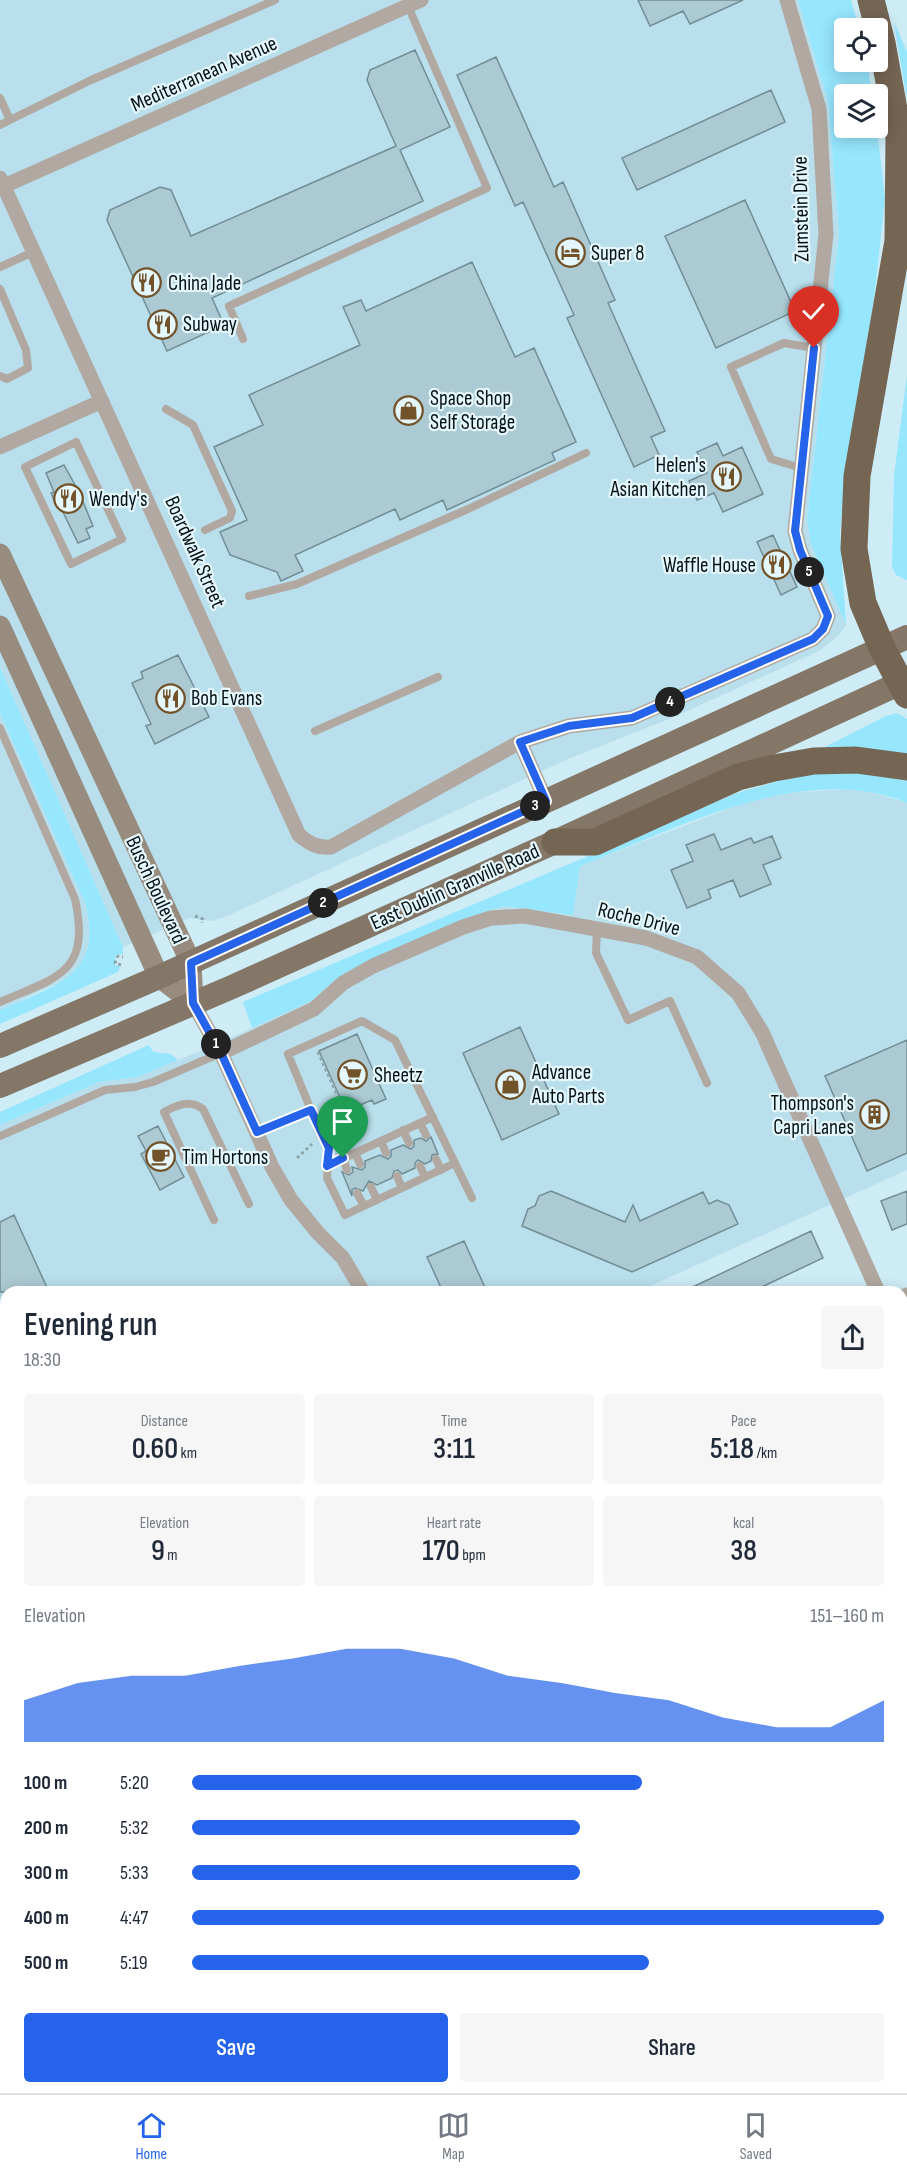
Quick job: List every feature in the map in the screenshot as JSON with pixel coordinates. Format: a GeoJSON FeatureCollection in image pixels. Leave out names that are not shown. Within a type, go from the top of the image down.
{"type":"FeatureCollection","features":[{"type":"Feature","properties":{"kind":"highway"},"geometry":{"type":"LineString","coordinates":[[871,0],[882,43],[899,137],[898,241],[858,476],[854,549],[863,603],[882,648],[904,686]]}},
{"type":"Feature","properties":{"kind":"highway"},"geometry":{"type":"LineString","coordinates":[[555,842],[595,842],[738,777],[774,768],[814,761],[856,760],[907,767]]}},
{"type":"Feature","properties":{"kind":"main road","name":"Busch Boulevard"},"geometry":{"type":"LineString","coordinates":[[0,554],[191,963],[193,1003]]}},
{"type":"Feature","properties":{"kind":"main road","name":"Busch Boulevard"},"geometry":{"type":"LineString","coordinates":[[0,626],[159,977],[193,1003]]}},
{"type":"Feature","properties":{"kind":"main road","name":"East Dublin Granville Road"},"geometry":{"type":"LineString","coordinates":[[0,1046],[191,963],[907,637]]}},
{"type":"Feature","properties":{"kind":"main road","name":"East Dublin Granville Road"},"geometry":{"type":"LineString","coordinates":[[0,1086],[193,1003],[904,686]]}},
{"type":"Feature","properties":{"kind":"street","name":"Zumstein Drive"},"geometry":{"type":"LineString","coordinates":[[520,742],[569,726],[632,718],[813,639],[823,629],[828,616],[800,550],[795,531],[826,234],[819,109],[787,0]]}},
{"type":"Feature","properties":{"kind":"street","name":"Mediterranean Avenue"},"geometry":{"type":"LineString","coordinates":[[2,182],[414,3]]}},
{"type":"Feature","properties":{"kind":"street","name":"Boardwalk Street"},"geometry":{"type":"LineString","coordinates":[[2,182],[299,835],[309,844],[332,847],[520,742]]}},
{"type":"Feature","properties":{"kind":"street"},"geometry":{"type":"LineString","coordinates":[[0,447],[102,401]]}},
{"type":"Feature","properties":{"kind":"street"},"geometry":{"type":"LineString","coordinates":[[520,742],[546,801]]}},
{"type":"Feature","properties":{"kind":"street","name":"Roche Drive"},"geometry":{"type":"LineString","coordinates":[[221,1053],[314,1009],[354,975],[463,927],[491,918],[525,916],[646,938],[697,957],[738,993],[762,1032],[875,1286]]}},
{"type":"Feature","properties":{"kind":"street"},"geometry":{"type":"LineString","coordinates":[[193,1003],[221,1053],[272,1167],[291,1200],[318,1233],[343,1258],[359,1286]]}},
{"type":"Feature","properties":{"kind":"lane"},"geometry":{"type":"LineString","coordinates":[[0,125],[89,81],[275,0]]}},
{"type":"Feature","properties":{"kind":"lane"},"geometry":{"type":"LineString","coordinates":[[243,339],[229,306],[487,188],[414,3]]}},
{"type":"Feature","properties":{"kind":"lane"},"geometry":{"type":"LineString","coordinates":[[0,98],[10,120]]}},
{"type":"Feature","properties":{"kind":"lane"},"geometry":{"type":"LineString","coordinates":[[0,267],[33,252]]}},
{"type":"Feature","properties":{"kind":"lane"},"geometry":{"type":"LineString","coordinates":[[0,289],[26,350],[28,368],[7,379],[0,376]]}},
{"type":"Feature","properties":{"kind":"lane"},"geometry":{"type":"LineString","coordinates":[[801,468],[771,459],[731,367],[784,343],[814,348]]}},
{"type":"Feature","properties":{"kind":"lane"},"geometry":{"type":"LineString","coordinates":[[166,410],[193,425],[232,511],[230,518],[205,530]]}},
{"type":"Feature","properties":{"kind":"lane"},"geometry":{"type":"LineString","coordinates":[[76,442],[122,540],[72,564],[25,466],[76,442]]}},
{"type":"Feature","properties":{"kind":"lane"},"geometry":{"type":"LineString","coordinates":[[249,596],[297,584],[468,509],[586,453]]}},
{"type":"Feature","properties":{"kind":"lane"},"geometry":{"type":"LineString","coordinates":[[315,731],[438,677]]}},
{"type":"Feature","properties":{"kind":"lane"},"geometry":{"type":"LineString","coordinates":[[0,728],[75,899],[81,926],[78,950],[68,968],[50,981],[0,1002]]}},
{"type":"Feature","properties":{"kind":"lane"},"geometry":{"type":"LineString","coordinates":[[597,929],[596,952],[628,1020],[670,1000],[707,1083]]}},
{"type":"Feature","properties":{"kind":"lane"},"geometry":{"type":"LineString","coordinates":[[455,1163],[345,1215],[327,1178],[329,1148],[288,1054],[362,1022],[395,1040],[433,1117],[472,1198]]}},
{"type":"Feature","properties":{"kind":"lane"},"geometry":{"type":"LineString","coordinates":[[0,1136],[97,1093],[153,1082],[221,1053]]}},
{"type":"Feature","properties":{"kind":"lane"},"geometry":{"type":"LineString","coordinates":[[214,1220],[164,1112],[177,1105],[196,1104],[203,1109],[249,1204]]}},
{"type":"Feature","properties":{"kind":"lane"},"geometry":{"type":"LineString","coordinates":[[257,1132],[311,1110]]}},
{"type":"Feature","properties":{"kind":"lane"},"geometry":{"type":"LineString","coordinates":[[327,1166],[433,1117]]}},
{"type":"Feature","properties":{"kind":"lane"},"geometry":{"type":"LineString","coordinates":[[420,1123],[426,1135]]}},
{"type":"Feature","properties":{"kind":"lane"},"geometry":{"type":"LineString","coordinates":[[403,1130],[409,1143]]}},
{"type":"Feature","properties":{"kind":"lane"},"geometry":{"type":"LineString","coordinates":[[381,1141],[386,1153]]}},
{"type":"Feature","properties":{"kind":"lane"},"geometry":{"type":"LineString","coordinates":[[355,1153],[360,1164]]}},
{"type":"Feature","properties":{"kind":"lane"},"geometry":{"type":"LineString","coordinates":[[343,1158],[347,1170]]}},
{"type":"Feature","properties":{"kind":"lane"},"geometry":{"type":"LineString","coordinates":[[436,1159],[441,1170]]}},
{"type":"Feature","properties":{"kind":"lane"},"geometry":{"type":"LineString","coordinates":[[420,1166],[425,1177]]}},
{"type":"Feature","properties":{"kind":"lane"},"geometry":{"type":"LineString","coordinates":[[397,1176],[402,1188]]}},
{"type":"Feature","properties":{"kind":"lane"},"geometry":{"type":"LineString","coordinates":[[371,1187],[377,1200]]}},
{"type":"Feature","properties":{"kind":"lane"},"geometry":{"type":"LineString","coordinates":[[357,1193],[364,1206]]}},
{"type":"Feature","properties":{"kind":"path"},"geometry":{"type":"LineString","coordinates":[[195,917],[203,919],[202,923]]}},
{"type":"Feature","properties":{"kind":"path"},"geometry":{"type":"LineString","coordinates":[[121,965],[116,963],[118,956],[123,957]]}},
{"type":"Feature","properties":{"kind":"path"},"geometry":{"type":"LineString","coordinates":[[316,1048],[351,1126],[338,1132]]}},
{"type":"Feature","properties":{"kind":"path"},"geometry":{"type":"LineString","coordinates":[[297,1158],[312,1144]]}},
{"type":"Feature","properties":{"kind":"shaded area"},"geometry":{"type":"Polygon","coordinates":[[[0,0],[798,0],[828,101],[839,234],[807,520],[811,544],[846,625],[839,635],[821,650],[674,717],[568,759],[227,916],[212,921],[189,918],[123,947],[0,667],[0,0]]]}},
{"type":"Feature","properties":{"kind":"shaded area"},"geometry":{"type":"Polygon","coordinates":[[[798,0],[851,0],[856,18],[834,18],[834,72],[869,72],[870,84],[834,84],[834,138],[878,138],[885,198],[875,291],[844,489],[840,533],[846,625],[811,544],[807,520],[839,234],[828,101],[798,0]]]}},
{"type":"Feature","properties":{"kind":"shaded area"},"geometry":{"type":"Polygon","coordinates":[[[894,22],[907,52],[907,100],[894,22]]]}},
{"type":"Feature","properties":{"kind":"shaded area"},"geometry":{"type":"Polygon","coordinates":[[[907,375],[907,580],[896,575],[892,567],[894,476],[907,375]]]}},
{"type":"Feature","properties":{"kind":"shaded area"},"geometry":{"type":"Polygon","coordinates":[[[0,667],[123,947],[123,954],[116,955],[114,964],[120,967],[118,972],[0,1024],[0,1010],[56,985],[70,975],[81,963],[88,947],[89,928],[85,903],[0,713],[0,667]]]}},
{"type":"Feature","properties":{"kind":"shaded area"},"geometry":{"type":"Polygon","coordinates":[[[0,713],[85,903],[90,938],[85,956],[77,970],[65,980],[0,1010],[0,713]]]}},
{"type":"Feature","properties":{"kind":"shaded area"},"geometry":{"type":"Polygon","coordinates":[[[897,713],[907,719],[907,758],[821,749],[886,716],[897,713]]]}},
{"type":"Feature","properties":{"kind":"shaded area"},"geometry":{"type":"Polygon","coordinates":[[[819,773],[866,773],[907,778],[907,803],[868,792],[826,790],[784,794],[741,804],[699,818],[580,866],[573,915],[505,906],[486,911],[350,970],[311,1001],[252,1028],[243,1002],[737,793],[782,780],[819,773]]]}},
{"type":"Feature","properties":{"kind":"shaded area"},"geometry":{"type":"Polygon","coordinates":[[[861,789],[907,803],[907,1170],[650,1286],[0,1286],[0,1125],[99,1082],[137,1077],[217,1044],[311,1001],[350,970],[486,911],[505,906],[573,915],[580,866],[751,800],[797,792],[861,789]]]}},
{"type":"Feature","properties":{"kind":"shaded area"},"geometry":{"type":"Polygon","coordinates":[[[149,1045],[153,1052],[171,1054],[178,1060],[137,1077],[99,1082],[0,1125],[0,1112],[149,1045]]]}},
{"type":"Feature","properties":{"kind":"building"},"geometry":{"type":"Polygon","coordinates":[[[638,0],[743,0],[690,24],[683,11],[650,26],[638,0]]]}},
{"type":"Feature","properties":{"kind":"building"},"geometry":{"type":"Polygon","coordinates":[[[415,50],[450,127],[400,150],[423,201],[212,298],[224,325],[167,351],[107,220],[110,210],[160,187],[171,190],[191,236],[396,146],[367,80],[370,70],[415,50]]]}},
{"type":"Feature","properties":{"kind":"building","name":"Super 8"},"geometry":{"type":"Polygon","coordinates":[[[496,57],[554,187],[563,182],[615,300],[608,303],[665,431],[651,437],[659,455],[634,467],[567,318],[574,315],[523,202],[515,206],[457,75],[496,57]]]}},
{"type":"Feature","properties":{"kind":"building"},"geometry":{"type":"Polygon","coordinates":[[[771,90],[785,122],[637,190],[622,158],[771,90]]]}},
{"type":"Feature","properties":{"kind":"building"},"geometry":{"type":"Polygon","coordinates":[[[745,200],[795,311],[716,348],[665,236],[745,200]]]}},
{"type":"Feature","properties":{"kind":"building","name":"Space Shop Self Storage"},"geometry":{"type":"Polygon","coordinates":[[[472,262],[515,357],[534,348],[576,442],[552,453],[555,460],[447,510],[443,500],[400,520],[395,509],[295,555],[303,571],[281,581],[277,572],[230,555],[220,532],[247,520],[214,447],[263,425],[249,395],[360,345],[343,307],[361,300],[366,311],[472,262]]]}},
{"type":"Feature","properties":{"kind":"building","name":"Helen's Asian Kitchen"},"geometry":{"type":"Polygon","coordinates":[[[717,443],[723,456],[742,447],[763,494],[723,512],[714,493],[697,500],[689,481],[707,473],[697,452],[717,443]]]}},
{"type":"Feature","properties":{"kind":"building","name":"Wendy's"},"geometry":{"type":"Polygon","coordinates":[[[64,465],[79,492],[93,526],[86,529],[90,538],[78,543],[60,506],[57,507],[46,473],[64,465]]]}},
{"type":"Feature","properties":{"kind":"building","name":"Waffle House"},"geometry":{"type":"Polygon","coordinates":[[[773,535],[797,587],[781,595],[757,542],[773,535]]]}},
{"type":"Feature","properties":{"kind":"building","name":"Bob Evans"},"geometry":{"type":"Polygon","coordinates":[[[178,655],[209,717],[155,744],[146,726],[151,724],[132,683],[143,678],[141,672],[178,655]]]}},
{"type":"Feature","properties":{"kind":"building"},"geometry":{"type":"Polygon","coordinates":[[[714,834],[721,850],[751,838],[754,843],[772,836],[781,858],[763,865],[771,884],[740,897],[733,880],[708,890],[711,898],[687,908],[671,870],[693,861],[686,845],[714,834]]]}},
{"type":"Feature","properties":{"kind":"building","name":"Advance Auto Parts"},"geometry":{"type":"Polygon","coordinates":[[[520,1027],[559,1114],[502,1140],[463,1053],[520,1027]]]}},
{"type":"Feature","properties":{"kind":"building","name":"Sheetz"},"geometry":{"type":"Polygon","coordinates":[[[357,1034],[386,1099],[374,1104],[372,1100],[346,1111],[319,1051],[357,1034]]]}},
{"type":"Feature","properties":{"kind":"building","name":"Thompson's Capri Lanes"},"geometry":{"type":"Polygon","coordinates":[[[907,1040],[907,1153],[867,1171],[825,1076],[907,1040]]]}},
{"type":"Feature","properties":{"kind":"building"},"geometry":{"type":"Polygon","coordinates":[[[158,1126],[184,1177],[160,1190],[141,1154],[146,1151],[138,1136],[158,1126]]]}},
{"type":"Feature","properties":{"kind":"building","name":"Sheetz"},"geometry":{"type":"Polygon","coordinates":[[[431,1137],[438,1154],[432,1155],[431,1161],[425,1164],[418,1160],[415,1168],[402,1174],[398,1170],[394,1171],[392,1178],[377,1185],[369,1181],[363,1191],[355,1188],[352,1190],[352,1196],[342,1172],[349,1175],[353,1172],[352,1167],[362,1170],[365,1167],[365,1161],[380,1155],[388,1159],[391,1156],[391,1150],[403,1145],[411,1149],[414,1146],[414,1140],[421,1138],[426,1141],[431,1137]]]}},
{"type":"Feature","properties":{"kind":"building"},"geometry":{"type":"Polygon","coordinates":[[[551,1191],[625,1222],[633,1205],[640,1221],[703,1192],[709,1204],[717,1200],[729,1205],[738,1224],[632,1272],[522,1226],[528,1209],[535,1206],[539,1196],[551,1191]]]}},
{"type":"Feature","properties":{"kind":"building"},"geometry":{"type":"Polygon","coordinates":[[[907,1191],[907,1224],[892,1230],[881,1201],[907,1191]]]}},
{"type":"Feature","properties":{"kind":"building"},"geometry":{"type":"Polygon","coordinates":[[[14,1215],[46,1286],[0,1286],[0,1222],[14,1215]]]}},
{"type":"Feature","properties":{"kind":"building"},"geometry":{"type":"Polygon","coordinates":[[[811,1231],[823,1258],[764,1286],[695,1286],[811,1231]]]}},
{"type":"Feature","properties":{"kind":"building"},"geometry":{"type":"Polygon","coordinates":[[[464,1241],[484,1286],[440,1286],[427,1257],[464,1241]]]}},
{"type":"Feature","properties":{"kind":"place","name":"Super 8"},"geometry":{"type":"Point","coordinates":[570,253]}},
{"type":"Feature","properties":{"kind":"place","name":"China Jade"},"geometry":{"type":"Point","coordinates":[147,283]}},
{"type":"Feature","properties":{"kind":"place","name":"Subway"},"geometry":{"type":"Point","coordinates":[162,324]}},
{"type":"Feature","properties":{"kind":"place","name":"Space Shop Self Storage"},"geometry":{"type":"Point","coordinates":[409,410]}},
{"type":"Feature","properties":{"kind":"place","name":"Helen's Asian Kitchen"},"geometry":{"type":"Point","coordinates":[727,477]}},
{"type":"Feature","properties":{"kind":"place","name":"Wendy's"},"geometry":{"type":"Point","coordinates":[68,499]}},
{"type":"Feature","properties":{"kind":"place","name":"Waffle House"},"geometry":{"type":"Point","coordinates":[777,565]}},
{"type":"Feature","properties":{"kind":"place","name":"Bob Evans"},"geometry":{"type":"Point","coordinates":[170,698]}},
{"type":"Feature","properties":{"kind":"place","name":"Sheetz"},"geometry":{"type":"Point","coordinates":[353,1075]}},
{"type":"Feature","properties":{"kind":"place","name":"Advance Auto Parts"},"geometry":{"type":"Point","coordinates":[511,1084]}},
{"type":"Feature","properties":{"kind":"place","name":"Thompson's Capri Lanes"},"geometry":{"type":"Point","coordinates":[875,1115]}},
{"type":"Feature","properties":{"kind":"place","name":"Tim Hortons"},"geometry":{"type":"Point","coordinates":[161,1157]}},
{"type":"Feature","properties":{"kind":"route"},"geometry":{"type":"LineString","coordinates":[[343,1158],[327,1166],[329,1148],[311,1110],[257,1132],[221,1053],[193,1003],[191,963],[546,801],[520,742],[569,726],[632,718],[813,639],[823,629],[828,616],[800,550],[795,531],[814,348]]}}]}
